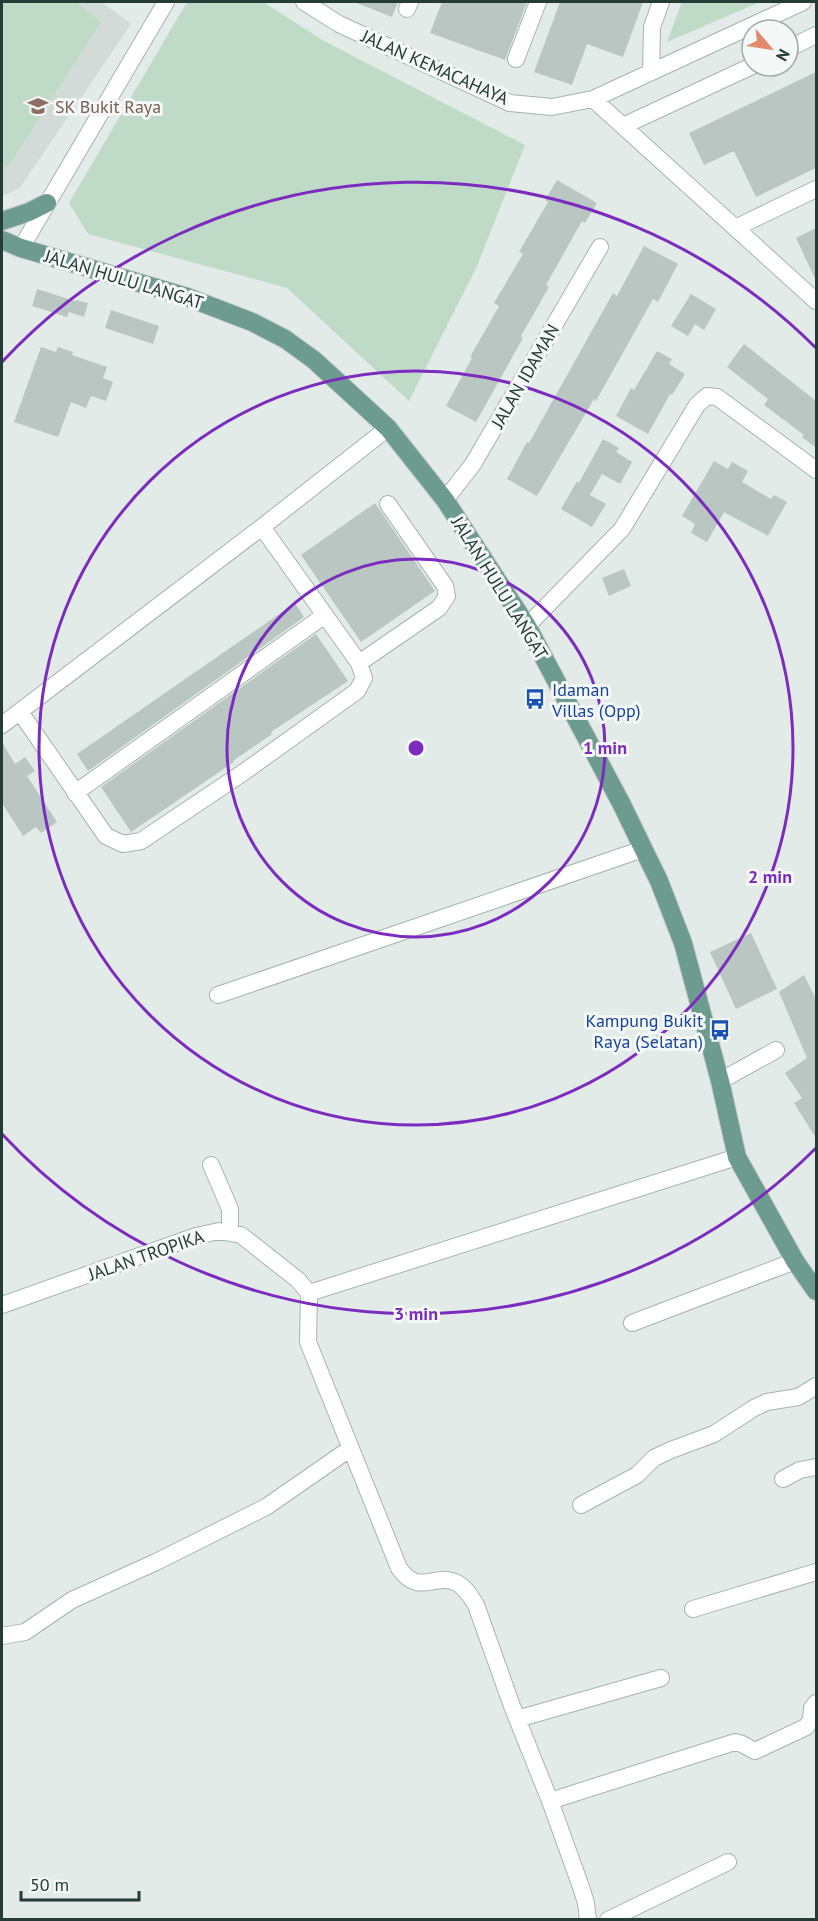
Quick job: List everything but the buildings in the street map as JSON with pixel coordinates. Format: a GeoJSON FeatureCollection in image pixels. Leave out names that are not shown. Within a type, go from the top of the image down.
{"type":"FeatureCollection","features":[{"type":"Feature","properties":{"kind":"main road"},"geometry":{"type":"LineString","coordinates":[[2,222],[47,203]]}},
{"type":"Feature","properties":{"kind":"main road","name":"JALAN HULU LANGAT"},"geometry":{"type":"LineString","coordinates":[[2,240],[21,248],[187,297],[252,322],[285,339],[314,360],[388,428],[445,500],[527,626],[643,849],[683,943],[720,1081],[737,1157],[795,1261],[816,1291]]}},
{"type":"Feature","properties":{"kind":"street"},"geometry":{"type":"LineString","coordinates":[[21,248],[166,2]]}},
{"type":"Feature","properties":{"kind":"street","name":"JALAN KEMACAHAYA"},"geometry":{"type":"LineString","coordinates":[[304,2],[339,24],[510,103],[552,107],[593,99],[803,2]]}},
{"type":"Feature","properties":{"kind":"street"},"geometry":{"type":"LineString","coordinates":[[516,59],[538,2]]}},
{"type":"Feature","properties":{"kind":"street"},"geometry":{"type":"LineString","coordinates":[[651,72],[652,27],[661,2]]}},
{"type":"Feature","properties":{"kind":"street"},"geometry":{"type":"LineString","coordinates":[[800,43],[816,35]]}},
{"type":"Feature","properties":{"kind":"street"},"geometry":{"type":"LineString","coordinates":[[623,126],[740,72]]}},
{"type":"Feature","properties":{"kind":"street"},"geometry":{"type":"LineString","coordinates":[[593,99],[816,301]]}},
{"type":"Feature","properties":{"kind":"street"},"geometry":{"type":"LineString","coordinates":[[735,228],[816,189]]}},
{"type":"Feature","properties":{"kind":"street","name":"JALAN IDAMAN"},"geometry":{"type":"LineString","coordinates":[[445,500],[473,464],[600,247]]}},
{"type":"Feature","properties":{"kind":"street"},"geometry":{"type":"LineString","coordinates":[[527,626],[622,529],[697,405],[707,396],[717,398],[816,470]]}},
{"type":"Feature","properties":{"kind":"street"},"geometry":{"type":"LineString","coordinates":[[2,725],[388,428]]}},
{"type":"Feature","properties":{"kind":"street"},"geometry":{"type":"LineString","coordinates":[[359,663],[439,608],[447,596],[445,586],[387,504]]}},
{"type":"Feature","properties":{"kind":"street"},"geometry":{"type":"LineString","coordinates":[[20,712],[106,836],[123,844],[141,841],[244,772],[357,691],[364,678],[359,663],[262,527]]}},
{"type":"Feature","properties":{"kind":"street"},"geometry":{"type":"LineString","coordinates":[[75,793],[325,615]]}},
{"type":"Feature","properties":{"kind":"street"},"geometry":{"type":"LineString","coordinates":[[218,995],[643,849]]}},
{"type":"Feature","properties":{"kind":"street"},"geometry":{"type":"LineString","coordinates":[[720,1081],[776,1050]]}},
{"type":"Feature","properties":{"kind":"street"},"geometry":{"type":"LineString","coordinates":[[588,1920],[586,1903],[550,1801],[517,1719],[476,1605],[459,1584],[450,1581],[418,1583],[404,1575],[399,1568],[308,1342],[309,1293],[737,1157]]}},
{"type":"Feature","properties":{"kind":"street"},"geometry":{"type":"LineString","coordinates":[[211,1166],[230,1209],[230,1233]]}},
{"type":"Feature","properties":{"kind":"street","name":"JALAN TROPIKA"},"geometry":{"type":"LineString","coordinates":[[2,1305],[196,1236],[219,1231],[241,1235],[298,1280],[309,1293]]}},
{"type":"Feature","properties":{"kind":"street"},"geometry":{"type":"LineString","coordinates":[[632,1323],[795,1261]]}},
{"type":"Feature","properties":{"kind":"street"},"geometry":{"type":"LineString","coordinates":[[581,1505],[637,1475],[654,1458],[714,1434],[767,1402],[798,1397],[816,1386]]}},
{"type":"Feature","properties":{"kind":"street"},"geometry":{"type":"LineString","coordinates":[[2,1636],[25,1632],[72,1600],[156,1562],[266,1507],[351,1448]]}},
{"type":"Feature","properties":{"kind":"street"},"geometry":{"type":"LineString","coordinates":[[783,1479],[800,1470],[816,1467]]}},
{"type":"Feature","properties":{"kind":"street"},"geometry":{"type":"LineString","coordinates":[[693,1609],[816,1572]]}},
{"type":"Feature","properties":{"kind":"street"},"geometry":{"type":"LineString","coordinates":[[517,1719],[661,1678]]}},
{"type":"Feature","properties":{"kind":"street"},"geometry":{"type":"LineString","coordinates":[[550,1801],[735,1742],[755,1751],[806,1727],[811,1720],[812,1708],[816,1703]]}},
{"type":"Feature","properties":{"kind":"street"},"geometry":{"type":"LineString","coordinates":[[608,1920],[728,1863]]}},
{"type":"Feature","properties":{"kind":"shaded area","name":"SK Bukit Raya"},"geometry":{"type":"Polygon","coordinates":[[[2,2],[102,2],[131,24],[19,189],[2,196],[2,2]]]}},
{"type":"Feature","properties":{"kind":"green space","name":"SK Bukit Raya"},"geometry":{"type":"Polygon","coordinates":[[[2,2],[76,2],[101,22],[7,168],[2,163],[2,2]]]}},
{"type":"Feature","properties":{"kind":"green space"},"geometry":{"type":"Polygon","coordinates":[[[187,2],[263,2],[324,41],[525,145],[477,266],[409,401],[287,288],[88,234],[69,203],[187,2]]]}},
{"type":"Feature","properties":{"kind":"green space"},"geometry":{"type":"Polygon","coordinates":[[[682,2],[760,2],[667,42],[682,2]]]}},
{"type":"Feature","properties":{"kind":"place","name":"SK Bukit Raya"},"geometry":{"type":"Point","coordinates":[38,106]}},
{"type":"Feature","properties":{"kind":"place","name":"Idaman Villas (Opp)"},"geometry":{"type":"Point","coordinates":[535,699]}},
{"type":"Feature","properties":{"kind":"place","name":"Kampung Bukit Raya (Selatan)"},"geometry":{"type":"Point","coordinates":[720,1030]}}]}
